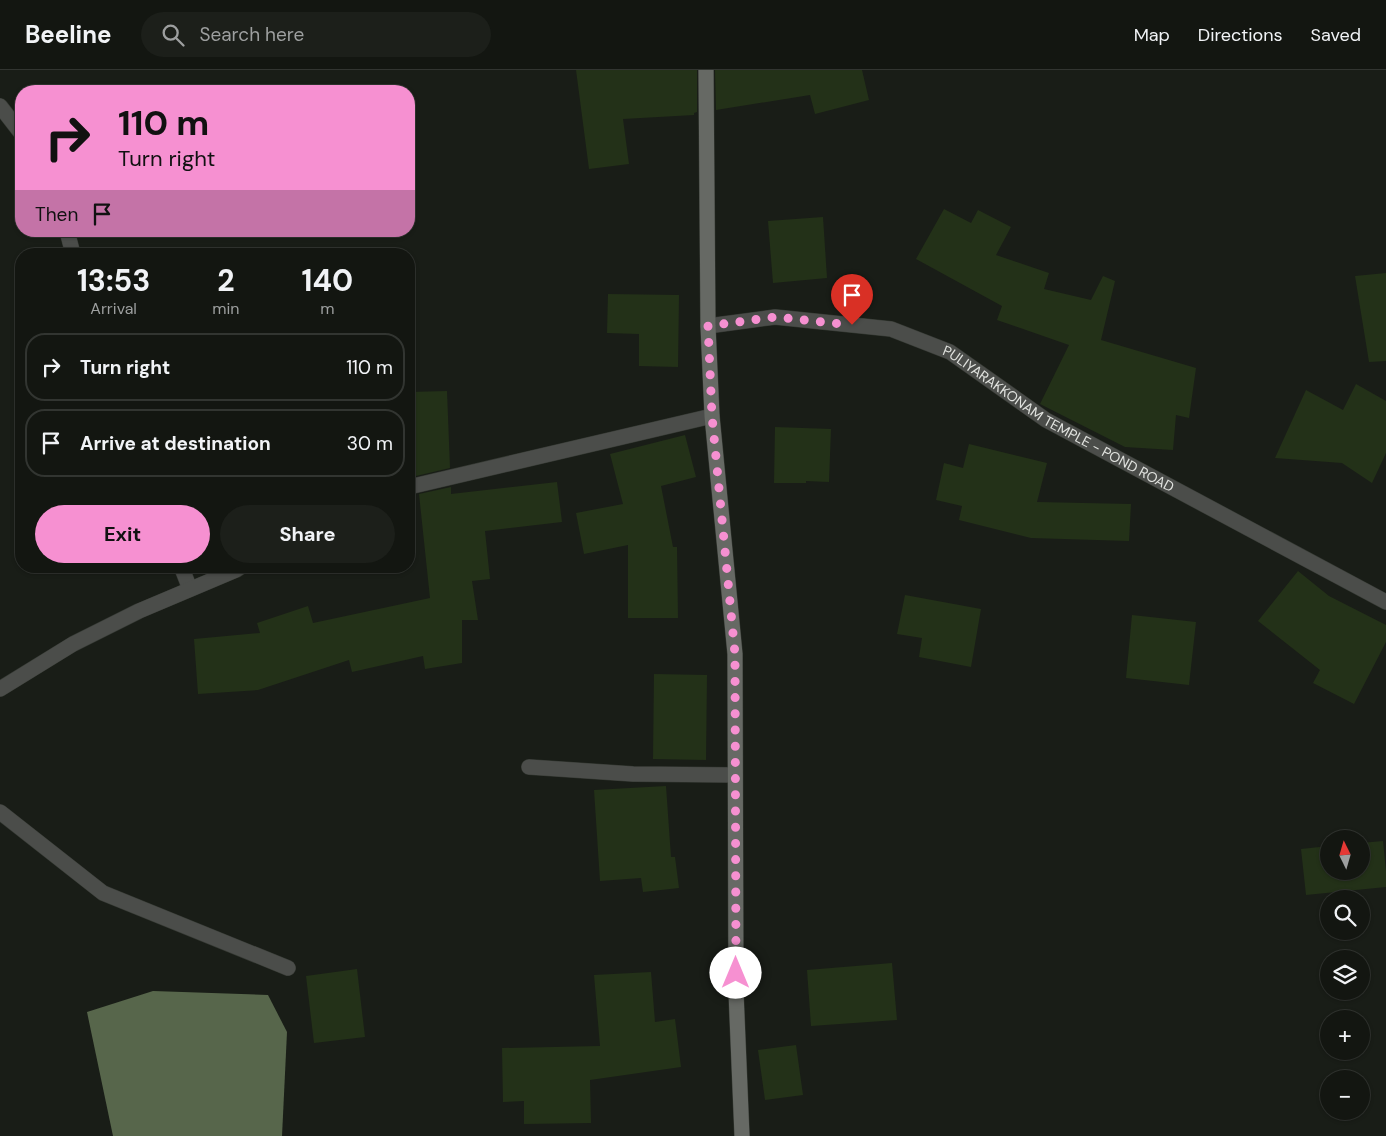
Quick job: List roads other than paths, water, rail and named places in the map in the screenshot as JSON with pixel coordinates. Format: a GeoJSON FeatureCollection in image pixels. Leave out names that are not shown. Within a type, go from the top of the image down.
{"type":"FeatureCollection","features":[{"type":"Feature","properties":{"kind":"main road"},"geometry":{"type":"LineString","coordinates":[[706,70],[708,326],[712,416],[735,654],[736,992],[742,1136]]}},
{"type":"Feature","properties":{"kind":"street"},"geometry":{"type":"LineString","coordinates":[[0,106],[15,125]]}},
{"type":"Feature","properties":{"kind":"street","name":"PULIYARAKKONAM TEMPLE - POND ROAD"},"geometry":{"type":"LineString","coordinates":[[708,326],[775,317],[891,329],[950,352],[1046,420],[1386,602]]}},
{"type":"Feature","properties":{"kind":"street"},"geometry":{"type":"LineString","coordinates":[[415,486],[712,416]]}},
{"type":"Feature","properties":{"kind":"street"},"geometry":{"type":"LineString","coordinates":[[183,573],[190,589]]}},
{"type":"Feature","properties":{"kind":"street"},"geometry":{"type":"LineString","coordinates":[[0,689],[73,644],[139,611],[229,573]]}},
{"type":"Feature","properties":{"kind":"street"},"geometry":{"type":"LineString","coordinates":[[529,767],[633,774],[735,775]]}},
{"type":"Feature","properties":{"kind":"street"},"geometry":{"type":"LineString","coordinates":[[0,812],[103,893],[288,968]]}}]}
